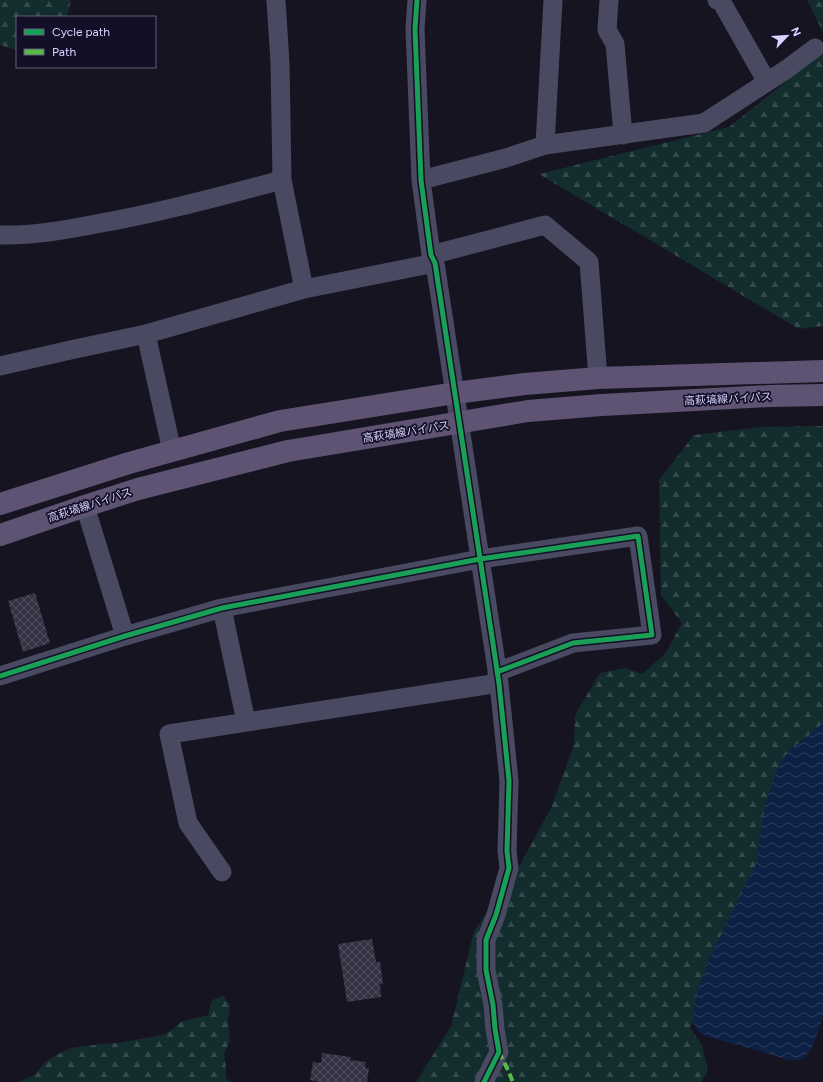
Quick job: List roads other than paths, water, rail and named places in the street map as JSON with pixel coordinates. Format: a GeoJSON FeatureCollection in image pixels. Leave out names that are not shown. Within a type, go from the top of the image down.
{"type":"FeatureCollection","features":[{"type":"Feature","properties":{"kind":"main road"},"geometry":{"type":"LineString","coordinates":[[0,504],[80,478],[280,421],[455,393],[525,384],[598,378],[823,371]]}},
{"type":"Feature","properties":{"kind":"main road","name":"高萩塙線バイパス"},"geometry":{"type":"LineString","coordinates":[[0,535],[138,489],[288,451],[528,411],[594,405],[770,396],[823,395]]}},
{"type":"Feature","properties":{"kind":"street"},"geometry":{"type":"LineString","coordinates":[[276,0],[280,64],[282,180],[304,289]]}},
{"type":"Feature","properties":{"kind":"street"},"geometry":{"type":"LineString","coordinates":[[417,0],[415,28],[422,180],[498,677],[509,782],[507,851],[510,868],[496,915],[486,940],[486,970],[493,1005],[499,1052],[484,1082]]}},
{"type":"Feature","properties":{"kind":"street"},"geometry":{"type":"LineString","coordinates":[[545,145],[553,0]]}},
{"type":"Feature","properties":{"kind":"street"},"geometry":{"type":"LineString","coordinates":[[609,0],[607,30],[615,44],[623,135]]}},
{"type":"Feature","properties":{"kind":"street"},"geometry":{"type":"LineString","coordinates":[[717,0],[721,1],[767,82]]}},
{"type":"Feature","properties":{"kind":"street"},"geometry":{"type":"LineString","coordinates":[[422,180],[506,158],[545,145],[704,123],[767,82],[815,48]]}},
{"type":"Feature","properties":{"kind":"street"},"geometry":{"type":"LineString","coordinates":[[0,235],[54,232],[122,220],[194,204],[282,180]]}},
{"type":"Feature","properties":{"kind":"street"},"geometry":{"type":"LineString","coordinates":[[0,366],[146,334],[304,289],[433,259],[545,225],[589,262],[598,378]]}},
{"type":"Feature","properties":{"kind":"street"},"geometry":{"type":"LineString","coordinates":[[146,334],[172,451]]}},
{"type":"Feature","properties":{"kind":"street"},"geometry":{"type":"LineString","coordinates":[[85,506],[125,636]]}},
{"type":"Feature","properties":{"kind":"street"},"geometry":{"type":"LineString","coordinates":[[0,676],[125,636],[222,608],[480,559],[638,536],[652,635],[573,643],[498,677],[246,722],[169,734],[188,823],[222,872]]}},
{"type":"Feature","properties":{"kind":"street"},"geometry":{"type":"LineString","coordinates":[[222,608],[246,722]]}},
{"type":"Feature","properties":{"kind":"water"},"geometry":{"type":"Polygon","coordinates":[[[823,723],[823,1016],[815,1041],[809,1053],[800,1060],[790,1060],[703,1035],[697,1030],[693,1021],[697,993],[710,957],[757,862],[765,805],[782,759],[790,750],[823,723]]]}}]}
